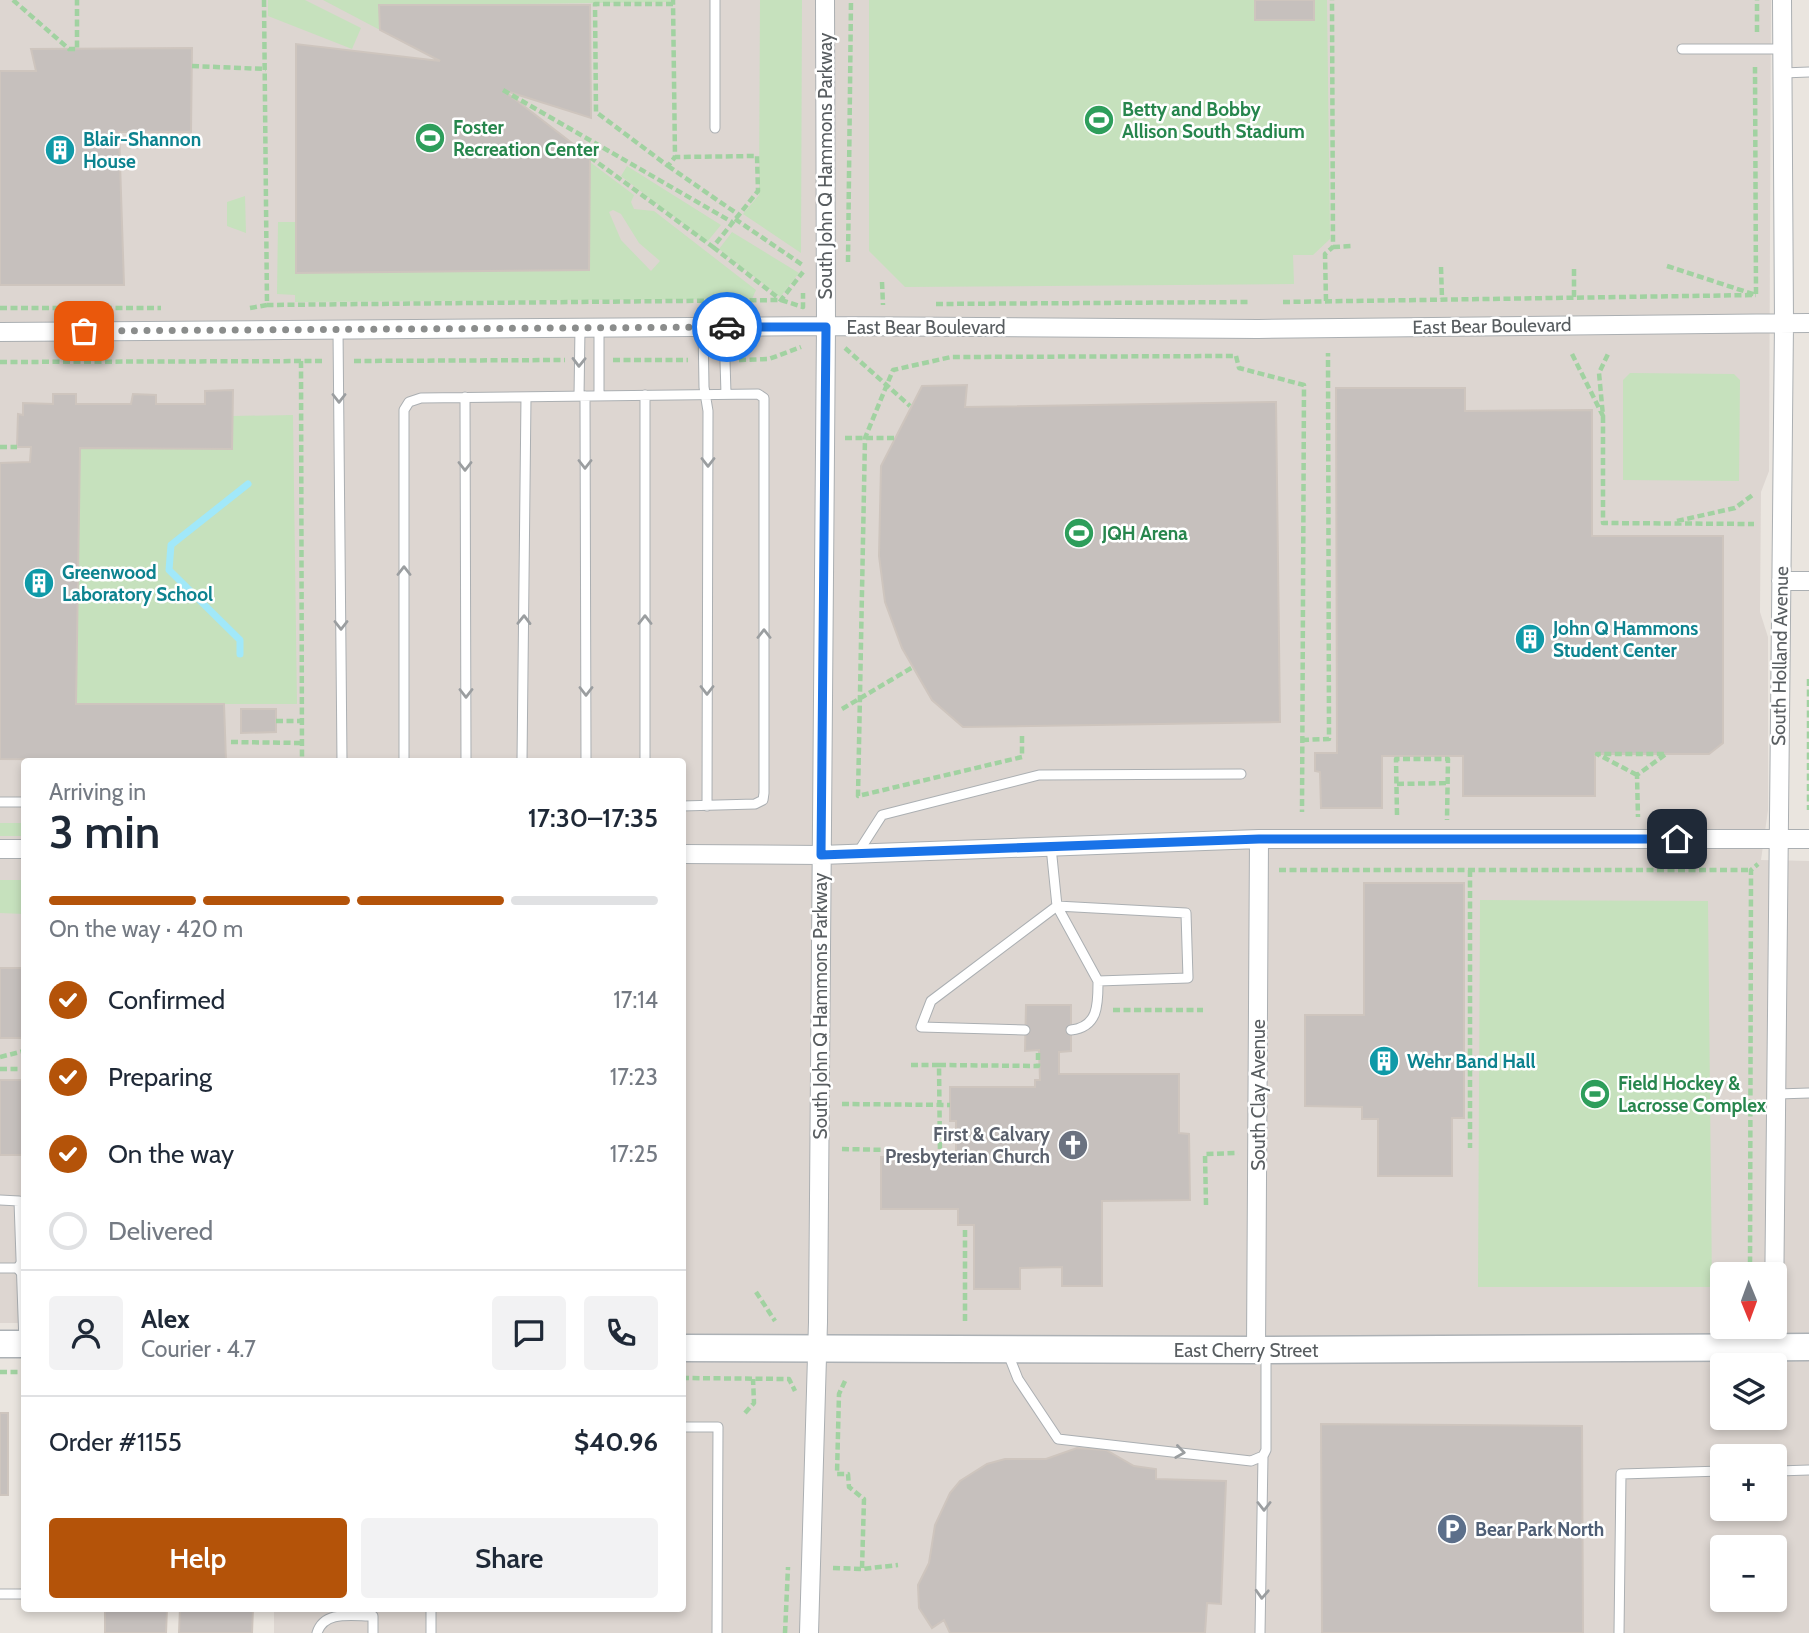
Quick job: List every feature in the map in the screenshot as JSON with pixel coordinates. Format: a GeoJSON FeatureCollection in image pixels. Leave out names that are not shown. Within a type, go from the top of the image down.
{"type":"FeatureCollection","features":[{"type":"Feature","properties":{"kind":"street","name":"South John Q Hammons Parkway"},"geometry":{"type":"LineString","coordinates":[[809,1633],[817,1349],[826,327],[825,0]]}},
{"type":"Feature","properties":{"kind":"street","name":"South Holland Avenue"},"geometry":{"type":"LineString","coordinates":[[1774,1262],[1784,323],[1782,0]]}},
{"type":"Feature","properties":{"kind":"street","name":"East Bear Boulevard"},"geometry":{"type":"LineString","coordinates":[[0,332],[703,327],[1258,329],[1809,323]]}},
{"type":"Feature","properties":{"kind":"street"},"geometry":{"type":"LineString","coordinates":[[1780,581],[1809,581]]}},
{"type":"Feature","properties":{"kind":"street"},"geometry":{"type":"LineString","coordinates":[[686,854],[821,855],[1259,839],[1809,839]]}},
{"type":"Feature","properties":{"kind":"street","name":"South Clay Avenue"},"geometry":{"type":"LineString","coordinates":[[1259,839],[1261,1350]]}},
{"type":"Feature","properties":{"kind":"street"},"geometry":{"type":"LineString","coordinates":[[0,849],[21,849]]}},
{"type":"Feature","properties":{"kind":"street","name":"East Cherry Street"},"geometry":{"type":"LineString","coordinates":[[686,1348],[1261,1350],[1710,1332]]}},
{"type":"Feature","properties":{"kind":"street","name":"East Cherry Street"},"geometry":{"type":"LineString","coordinates":[[1787,1336],[1809,1347]]}},
{"type":"Feature","properties":{"kind":"street"},"geometry":{"type":"LineString","coordinates":[[0,1344],[21,1344]]}},
{"type":"Feature","properties":{"kind":"lane"},"geometry":{"type":"LineString","coordinates":[[715,0],[715,128]]}},
{"type":"Feature","properties":{"kind":"lane"},"geometry":{"type":"LineString","coordinates":[[1682,48],[1782,49]]}},
{"type":"Feature","properties":{"kind":"lane"},"geometry":{"type":"LineString","coordinates":[[1783,73],[1809,72]]}},
{"type":"Feature","properties":{"kind":"lane"},"geometry":{"type":"LineString","coordinates":[[703,327],[707,394],[707,806]]}},
{"type":"Feature","properties":{"kind":"lane"},"geometry":{"type":"LineString","coordinates":[[724,327],[726,394]]}},
{"type":"Feature","properties":{"kind":"lane"},"geometry":{"type":"LineString","coordinates":[[580,328],[586,758]]}},
{"type":"Feature","properties":{"kind":"lane"},"geometry":{"type":"LineString","coordinates":[[598,395],[599,328]]}},
{"type":"Feature","properties":{"kind":"lane"},"geometry":{"type":"LineString","coordinates":[[338,330],[342,758]]}},
{"type":"Feature","properties":{"kind":"lane"},"geometry":{"type":"LineString","coordinates":[[404,758],[404,410],[409,402],[421,398],[753,393],[764,398],[762,800],[743,806],[686,806]]}},
{"type":"Feature","properties":{"kind":"lane"},"geometry":{"type":"LineString","coordinates":[[645,395],[645,758]]}},
{"type":"Feature","properties":{"kind":"lane"},"geometry":{"type":"LineString","coordinates":[[465,397],[466,758]]}},
{"type":"Feature","properties":{"kind":"lane"},"geometry":{"type":"LineString","coordinates":[[522,758],[526,397]]}},
{"type":"Feature","properties":{"kind":"lane"},"geometry":{"type":"LineString","coordinates":[[857,853],[882,815],[1039,775],[1241,774]]}},
{"type":"Feature","properties":{"kind":"lane"},"geometry":{"type":"LineString","coordinates":[[0,802],[21,802]]}},
{"type":"Feature","properties":{"kind":"lane"},"geometry":{"type":"LineString","coordinates":[[1051,847],[1057,906],[1098,981],[1098,1008],[1094,1018],[1080,1029],[1071,1030]]}},
{"type":"Feature","properties":{"kind":"lane"},"geometry":{"type":"LineString","coordinates":[[1026,1030],[921,1027],[931,1001],[1057,906],[1186,913],[1188,978],[1098,981]]}},
{"type":"Feature","properties":{"kind":"lane"},"geometry":{"type":"LineString","coordinates":[[1776,1094],[1809,1093]]}},
{"type":"Feature","properties":{"kind":"lane"},"geometry":{"type":"LineString","coordinates":[[0,1200],[19,1201],[21,1228]]}},
{"type":"Feature","properties":{"kind":"lane"},"geometry":{"type":"LineString","coordinates":[[0,1268],[21,1268]]}},
{"type":"Feature","properties":{"kind":"lane"},"geometry":{"type":"LineString","coordinates":[[1006,1349],[1018,1380],[1058,1439],[1251,1461],[1264,1456]]}},
{"type":"Feature","properties":{"kind":"lane"},"geometry":{"type":"LineString","coordinates":[[1259,1633],[1264,1456],[1268,1436],[1261,1350]]}},
{"type":"Feature","properties":{"kind":"lane"},"geometry":{"type":"LineString","coordinates":[[686,1427],[718,1427],[717,1633]]}},
{"type":"Feature","properties":{"kind":"lane"},"geometry":{"type":"LineString","coordinates":[[1787,1471],[1809,1470]]}},
{"type":"Feature","properties":{"kind":"lane"},"geometry":{"type":"LineString","coordinates":[[1619,1633],[1621,1474],[1710,1471]]}},
{"type":"Feature","properties":{"kind":"lane"},"geometry":{"type":"LineString","coordinates":[[0,1594],[21,1594]]}},
{"type":"Feature","properties":{"kind":"lane"},"geometry":{"type":"LineString","coordinates":[[431,1612],[431,1633]]}},
{"type":"Feature","properties":{"kind":"lane"},"geometry":{"type":"LineString","coordinates":[[317,1633],[320,1623],[329,1617],[373,1616],[373,1633]]}},
{"type":"Feature","properties":{"kind":"path"},"geometry":{"type":"LineString","coordinates":[[13,0],[69,49],[77,49],[77,0]]}},
{"type":"Feature","properties":{"kind":"path"},"geometry":{"type":"LineString","coordinates":[[264,0],[267,305]]}},
{"type":"Feature","properties":{"kind":"path"},"geometry":{"type":"LineString","coordinates":[[848,263],[851,0]]}},
{"type":"Feature","properties":{"kind":"path"},"geometry":{"type":"LineString","coordinates":[[1332,0],[1333,247]]}},
{"type":"Feature","properties":{"kind":"path"},"geometry":{"type":"LineString","coordinates":[[1757,0],[1757,32]]}},
{"type":"Feature","properties":{"kind":"path"},"geometry":{"type":"LineString","coordinates":[[668,166],[675,157],[673,2],[595,4],[596,112],[804,269]]}},
{"type":"Feature","properties":{"kind":"path"},"geometry":{"type":"LineString","coordinates":[[192,66],[266,69]]}},
{"type":"Feature","properties":{"kind":"path"},"geometry":{"type":"LineString","coordinates":[[1755,67],[1756,295]]}},
{"type":"Feature","properties":{"kind":"path"},"geometry":{"type":"LineString","coordinates":[[503,90],[735,219]]}},
{"type":"Feature","properties":{"kind":"path"},"geometry":{"type":"LineString","coordinates":[[675,157],[757,156],[758,191],[712,247]]}},
{"type":"Feature","properties":{"kind":"path"},"geometry":{"type":"LineString","coordinates":[[590,157],[780,300]]}},
{"type":"Feature","properties":{"kind":"path"},"geometry":{"type":"LineString","coordinates":[[1326,301],[1325,254],[1333,247],[1352,246]]}},
{"type":"Feature","properties":{"kind":"path"},"geometry":{"type":"LineString","coordinates":[[237,308],[267,305],[780,300],[803,307],[804,253]]}},
{"type":"Feature","properties":{"kind":"path"},"geometry":{"type":"LineString","coordinates":[[1668,266],[1756,295]]}},
{"type":"Feature","properties":{"kind":"path"},"geometry":{"type":"LineString","coordinates":[[1441,267],[1441,299]]}},
{"type":"Feature","properties":{"kind":"path"},"geometry":{"type":"LineString","coordinates":[[1574,268],[1574,298]]}},
{"type":"Feature","properties":{"kind":"path"},"geometry":{"type":"LineString","coordinates":[[780,300],[804,269]]}},
{"type":"Feature","properties":{"kind":"path"},"geometry":{"type":"LineString","coordinates":[[882,282],[883,304]]}},
{"type":"Feature","properties":{"kind":"path"},"geometry":{"type":"LineString","coordinates":[[1283,302],[1756,295]]}},
{"type":"Feature","properties":{"kind":"path"},"geometry":{"type":"LineString","coordinates":[[923,304],[1249,302]]}},
{"type":"Feature","properties":{"kind":"path"},"geometry":{"type":"LineString","coordinates":[[871,304],[896,304]]}},
{"type":"Feature","properties":{"kind":"path"},"geometry":{"type":"LineString","coordinates":[[0,308],[167,308]]}},
{"type":"Feature","properties":{"kind":"path"},"geometry":{"type":"LineString","coordinates":[[725,360],[769,359],[802,347]]}},
{"type":"Feature","properties":{"kind":"path"},"geometry":{"type":"LineString","coordinates":[[844,347],[910,406]]}},
{"type":"Feature","properties":{"kind":"path"},"geometry":{"type":"LineString","coordinates":[[1234,348],[1239,368],[1304,385],[1302,812]]}},
{"type":"Feature","properties":{"kind":"path"},"geometry":{"type":"LineString","coordinates":[[1302,740],[1329,739],[1328,353]]}},
{"type":"Feature","properties":{"kind":"path"},"geometry":{"type":"LineString","coordinates":[[1572,354],[1603,416]]}},
{"type":"Feature","properties":{"kind":"path"},"geometry":{"type":"LineString","coordinates":[[1608,354],[1599,373],[1603,416],[1603,523],[1754,524]]}},
{"type":"Feature","properties":{"kind":"path"},"geometry":{"type":"LineString","coordinates":[[1023,736],[1022,757],[858,796],[865,439],[893,370],[951,357],[1236,356]]}},
{"type":"Feature","properties":{"kind":"path"},"geometry":{"type":"LineString","coordinates":[[0,362],[579,360]]}},
{"type":"Feature","properties":{"kind":"path"},"geometry":{"type":"LineString","coordinates":[[598,360],[704,360]]}},
{"type":"Feature","properties":{"kind":"path"},"geometry":{"type":"LineString","coordinates":[[301,361],[302,758]]}},
{"type":"Feature","properties":{"kind":"path"},"geometry":{"type":"LineString","coordinates":[[844,438],[895,438]]}},
{"type":"Feature","properties":{"kind":"path"},"geometry":{"type":"LineString","coordinates":[[0,447],[17,447]]}},
{"type":"Feature","properties":{"kind":"path"},"geometry":{"type":"LineString","coordinates":[[1672,522],[1735,508],[1754,494]]}},
{"type":"Feature","properties":{"kind":"path"},"geometry":{"type":"LineString","coordinates":[[842,709],[913,667]]}},
{"type":"Feature","properties":{"kind":"path"},"geometry":{"type":"LineString","coordinates":[[1809,679],[1809,810]]}},
{"type":"Feature","properties":{"kind":"path"},"geometry":{"type":"LineString","coordinates":[[276,722],[302,721]]}},
{"type":"Feature","properties":{"kind":"path"},"geometry":{"type":"LineString","coordinates":[[231,742],[302,743]]}},
{"type":"Feature","properties":{"kind":"path"},"geometry":{"type":"LineString","coordinates":[[1597,754],[1666,754],[1637,775],[1617,765],[1597,754]]}},
{"type":"Feature","properties":{"kind":"path"},"geometry":{"type":"LineString","coordinates":[[1397,815],[1396,759],[1448,759],[1447,820]]}},
{"type":"Feature","properties":{"kind":"path"},"geometry":{"type":"LineString","coordinates":[[1637,775],[1638,817]]}},
{"type":"Feature","properties":{"kind":"path"},"geometry":{"type":"LineString","coordinates":[[1397,784],[1448,783]]}},
{"type":"Feature","properties":{"kind":"path"},"geometry":{"type":"LineString","coordinates":[[1279,870],[1751,870],[1761,861]]}},
{"type":"Feature","properties":{"kind":"path"},"geometry":{"type":"LineString","coordinates":[[1470,870],[1470,1148]]}},
{"type":"Feature","properties":{"kind":"path"},"geometry":{"type":"LineString","coordinates":[[1750,1262],[1751,870]]}},
{"type":"Feature","properties":{"kind":"path"},"geometry":{"type":"LineString","coordinates":[[1113,1010],[1203,1010]]}},
{"type":"Feature","properties":{"kind":"path"},"geometry":{"type":"LineString","coordinates":[[911,1065],[1038,1066],[1038,1050]]}},
{"type":"Feature","properties":{"kind":"path"},"geometry":{"type":"LineString","coordinates":[[0,1058],[21,1052]]}},
{"type":"Feature","properties":{"kind":"path"},"geometry":{"type":"LineString","coordinates":[[939,1065],[940,1156]]}},
{"type":"Feature","properties":{"kind":"path"},"geometry":{"type":"LineString","coordinates":[[0,1069],[21,1069]]}},
{"type":"Feature","properties":{"kind":"path"},"geometry":{"type":"LineString","coordinates":[[842,1104],[950,1105]]}},
{"type":"Feature","properties":{"kind":"path"},"geometry":{"type":"LineString","coordinates":[[842,1149],[891,1150]]}},
{"type":"Feature","properties":{"kind":"path"},"geometry":{"type":"LineString","coordinates":[[1206,1205],[1205,1154],[1239,1153]]}},
{"type":"Feature","properties":{"kind":"path"},"geometry":{"type":"LineString","coordinates":[[965,1230],[965,1322]]}},
{"type":"Feature","properties":{"kind":"path"},"geometry":{"type":"LineString","coordinates":[[756,1292],[775,1321]]}},
{"type":"Feature","properties":{"kind":"path"},"geometry":{"type":"LineString","coordinates":[[0,1372],[21,1372]]}},
{"type":"Feature","properties":{"kind":"path"},"geometry":{"type":"LineString","coordinates":[[686,1378],[789,1379],[796,1393]]}},
{"type":"Feature","properties":{"kind":"path"},"geometry":{"type":"LineString","coordinates":[[745,1413],[754,1404],[753,1379]]}},
{"type":"Feature","properties":{"kind":"path"},"geometry":{"type":"LineString","coordinates":[[845,1381],[839,1394],[837,1474],[848,1475],[849,1486],[864,1499],[862,1569]]}},
{"type":"Feature","properties":{"kind":"path"},"geometry":{"type":"LineString","coordinates":[[785,1633],[789,1553]]}},
{"type":"Feature","properties":{"kind":"path"},"geometry":{"type":"LineString","coordinates":[[832,1568],[862,1569],[898,1565]]}},
{"type":"Feature","properties":{"kind":"shaded area"},"geometry":{"type":"Polygon","coordinates":[[[0,0],[1771,0],[1769,471],[1761,492],[1760,612],[1768,637],[1768,810],[1761,860],[1809,861],[1809,1633],[274,1633],[274,1612],[686,1612],[686,758],[21,758],[21,1323],[0,1323],[0,0]]]}},
{"type":"Feature","properties":{"kind":"green space"},"geometry":{"type":"Polygon","coordinates":[[[268,0],[305,0],[361,28],[352,49],[268,16],[268,0]]]}},
{"type":"Feature","properties":{"kind":"green space"},"geometry":{"type":"Polygon","coordinates":[[[323,0],[670,2],[379,6],[380,30],[323,0]]]}},
{"type":"Feature","properties":{"kind":"green space"},"geometry":{"type":"Polygon","coordinates":[[[760,0],[802,0],[801,253],[743,214],[759,195],[760,0]]]}},
{"type":"Feature","properties":{"kind":"green space","name":"Betty and Bobby Allison South Stadium"},"geometry":{"type":"Polygon","coordinates":[[[869,0],[1327,0],[1330,239],[1313,255],[1293,255],[1294,284],[905,287],[869,251],[869,0]]]}},
{"type":"Feature","properties":{"kind":"green space"},"geometry":{"type":"Polygon","coordinates":[[[590,162],[634,195],[631,202],[634,209],[654,211],[756,290],[752,299],[295,302],[295,295],[277,294],[278,222],[296,222],[297,273],[589,270],[590,162]],[[613,210],[609,212],[621,240],[651,271],[660,261],[639,243],[621,214],[613,210]]]}},
{"type":"Feature","properties":{"kind":"green space"},"geometry":{"type":"Polygon","coordinates":[[[627,166],[721,225],[707,242],[621,176],[627,166]]]}},
{"type":"Feature","properties":{"kind":"green space"},"geometry":{"type":"Polygon","coordinates":[[[245,196],[246,233],[227,226],[227,202],[245,196]]]}},
{"type":"Feature","properties":{"kind":"green space"},"geometry":{"type":"Polygon","coordinates":[[[732,232],[799,273],[780,297],[719,249],[732,232]]]}},
{"type":"Feature","properties":{"kind":"green space"},"geometry":{"type":"Polygon","coordinates":[[[1630,373],[1734,374],[1740,380],[1739,481],[1623,480],[1623,380],[1630,373]]]}},
{"type":"Feature","properties":{"kind":"green space"},"geometry":{"type":"Polygon","coordinates":[[[293,415],[297,704],[76,704],[80,448],[232,449],[233,416],[293,415]]]}},
{"type":"Feature","properties":{"kind":"green space"},"geometry":{"type":"Polygon","coordinates":[[[0,823],[21,823],[21,836],[0,836],[0,823]]]}},
{"type":"Feature","properties":{"kind":"green space"},"geometry":{"type":"Polygon","coordinates":[[[0,880],[21,880],[21,914],[0,913],[0,880]]]}},
{"type":"Feature","properties":{"kind":"green space","name":"Field Hockey & Lacrosse Complex"},"geometry":{"type":"Polygon","coordinates":[[[1480,900],[1708,901],[1710,1287],[1478,1287],[1480,900]]]}},
{"type":"Feature","properties":{"kind":"building"},"geometry":{"type":"Polygon","coordinates":[[[1255,0],[1314,0],[1314,20],[1255,20],[1255,0]]]}},
{"type":"Feature","properties":{"kind":"building","name":"Foster Recreation Center"},"geometry":{"type":"Polygon","coordinates":[[[379,5],[590,5],[591,118],[503,90],[590,157],[589,270],[296,273],[296,44],[440,61],[380,30],[379,5]]]}},
{"type":"Feature","properties":{"kind":"building","name":"Blair-Shannon House"},"geometry":{"type":"Polygon","coordinates":[[[192,48],[191,132],[119,132],[124,285],[0,285],[0,71],[36,71],[31,49],[192,48]]]}},
{"type":"Feature","properties":{"kind":"building","name":"JQH Arena"},"geometry":{"type":"Polygon","coordinates":[[[967,385],[965,407],[1276,402],[1280,722],[963,727],[932,700],[902,648],[885,602],[879,556],[881,466],[922,386],[967,385]]]}},
{"type":"Feature","properties":{"kind":"building","name":"John Q Hammons Student Center"},"geometry":{"type":"Polygon","coordinates":[[[1336,388],[1465,388],[1465,411],[1592,410],[1592,536],[1723,536],[1723,743],[1709,754],[1595,754],[1595,796],[1463,796],[1463,756],[1382,756],[1382,808],[1321,808],[1320,772],[1315,771],[1315,753],[1337,753],[1336,388]]]}},
{"type":"Feature","properties":{"kind":"building","name":"Greenwood Laboratory School"},"geometry":{"type":"Polygon","coordinates":[[[233,390],[232,449],[80,448],[76,704],[224,704],[226,758],[0,759],[0,463],[30,462],[31,447],[17,447],[18,414],[23,415],[23,403],[53,404],[53,394],[76,394],[76,404],[131,404],[133,394],[156,395],[156,404],[205,404],[205,391],[233,390]]]}},
{"type":"Feature","properties":{"kind":"building"},"geometry":{"type":"Polygon","coordinates":[[[241,709],[276,709],[276,732],[241,733],[241,709]]]}},
{"type":"Feature","properties":{"kind":"building","name":"Wehr Band Hall"},"geometry":{"type":"Polygon","coordinates":[[[1364,883],[1464,883],[1464,1118],[1452,1118],[1452,1176],[1378,1176],[1378,1119],[1362,1119],[1362,1107],[1305,1106],[1305,1015],[1364,1015],[1364,883]]]}},
{"type":"Feature","properties":{"kind":"building"},"geometry":{"type":"Polygon","coordinates":[[[0,968],[21,968],[21,1038],[0,1038],[0,968]]]}},
{"type":"Feature","properties":{"kind":"building","name":"First & Calvary Presbyterian Church"},"geometry":{"type":"Polygon","coordinates":[[[1026,1005],[1071,1005],[1071,1051],[1059,1052],[1059,1074],[1179,1074],[1179,1133],[1189,1134],[1190,1200],[1102,1201],[1102,1286],[1062,1286],[1062,1267],[1020,1268],[1020,1289],[974,1289],[974,1225],[958,1225],[958,1209],[881,1209],[881,1157],[956,1156],[956,1121],[950,1121],[950,1087],[1035,1087],[1035,1080],[1040,1080],[1039,1050],[1025,1051],[1026,1005]]]}},
{"type":"Feature","properties":{"kind":"building"},"geometry":{"type":"Polygon","coordinates":[[[0,1080],[21,1080],[21,1155],[0,1155],[0,1080]]]}},
{"type":"Feature","properties":{"kind":"building"},"geometry":{"type":"Polygon","coordinates":[[[0,1413],[8,1413],[8,1495],[0,1495],[0,1413]]]}},
{"type":"Feature","properties":{"kind":"building","name":"Bear Park North"},"geometry":{"type":"Polygon","coordinates":[[[1321,1424],[1582,1426],[1583,1633],[1322,1633],[1321,1424]]]}},
{"type":"Feature","properties":{"kind":"building"},"geometry":{"type":"Polygon","coordinates":[[[1077,1448],[1106,1450],[1134,1466],[1156,1469],[1156,1479],[1226,1481],[1221,1604],[1207,1603],[1205,1633],[950,1633],[944,1620],[932,1628],[919,1608],[918,1585],[929,1563],[935,1525],[950,1493],[960,1481],[987,1464],[1005,1459],[1046,1459],[1077,1448]]]}},
{"type":"Feature","properties":{"kind":"building"},"geometry":{"type":"Polygon","coordinates":[[[105,1612],[167,1612],[166,1633],[105,1633],[105,1612]]]}},
{"type":"Feature","properties":{"kind":"building"},"geometry":{"type":"Polygon","coordinates":[[[180,1612],[253,1612],[252,1633],[179,1633],[180,1612]]]}},
{"type":"Feature","properties":{"kind":"waterway"},"geometry":{"type":"LineString","coordinates":[[240,654],[240,640],[169,570],[171,545],[248,484]]}},
{"type":"Feature","properties":{"kind":"way so far"},"geometry":{"type":"LineString","coordinates":[[84,331],[727,327]]}},
{"type":"Feature","properties":{"kind":"place","name":"Betty and Bobby Allison South Stadium"},"geometry":{"type":"Point","coordinates":[1099,120]}},
{"type":"Feature","properties":{"kind":"place","name":"Foster Recreation Center"},"geometry":{"type":"Point","coordinates":[430,138]}},
{"type":"Feature","properties":{"kind":"place","name":"Blair-Shannon House"},"geometry":{"type":"Point","coordinates":[60,150]}},
{"type":"Feature","properties":{"kind":"place","name":"JQH Arena"},"geometry":{"type":"Point","coordinates":[1079,533]}},
{"type":"Feature","properties":{"kind":"place","name":"Greenwood Laboratory School"},"geometry":{"type":"Point","coordinates":[39,583]}},
{"type":"Feature","properties":{"kind":"place","name":"John Q Hammons Student Center"},"geometry":{"type":"Point","coordinates":[1530,639]}},
{"type":"Feature","properties":{"kind":"place","name":"Wehr Band Hall"},"geometry":{"type":"Point","coordinates":[1384,1061]}},
{"type":"Feature","properties":{"kind":"place","name":"Field Hockey & Lacrosse Complex"},"geometry":{"type":"Point","coordinates":[1595,1094]}},
{"type":"Feature","properties":{"kind":"place","name":"First & Calvary Presbyterian Church"},"geometry":{"type":"Point","coordinates":[1073,1145]}},
{"type":"Feature","properties":{"kind":"place","name":"Bear Park North"},"geometry":{"type":"Point","coordinates":[1452,1529]}},
{"type":"Feature","properties":{"kind":"route"},"geometry":{"type":"LineString","coordinates":[[727,327],[826,327],[821,855],[1259,839],[1677,839]]}}]}
